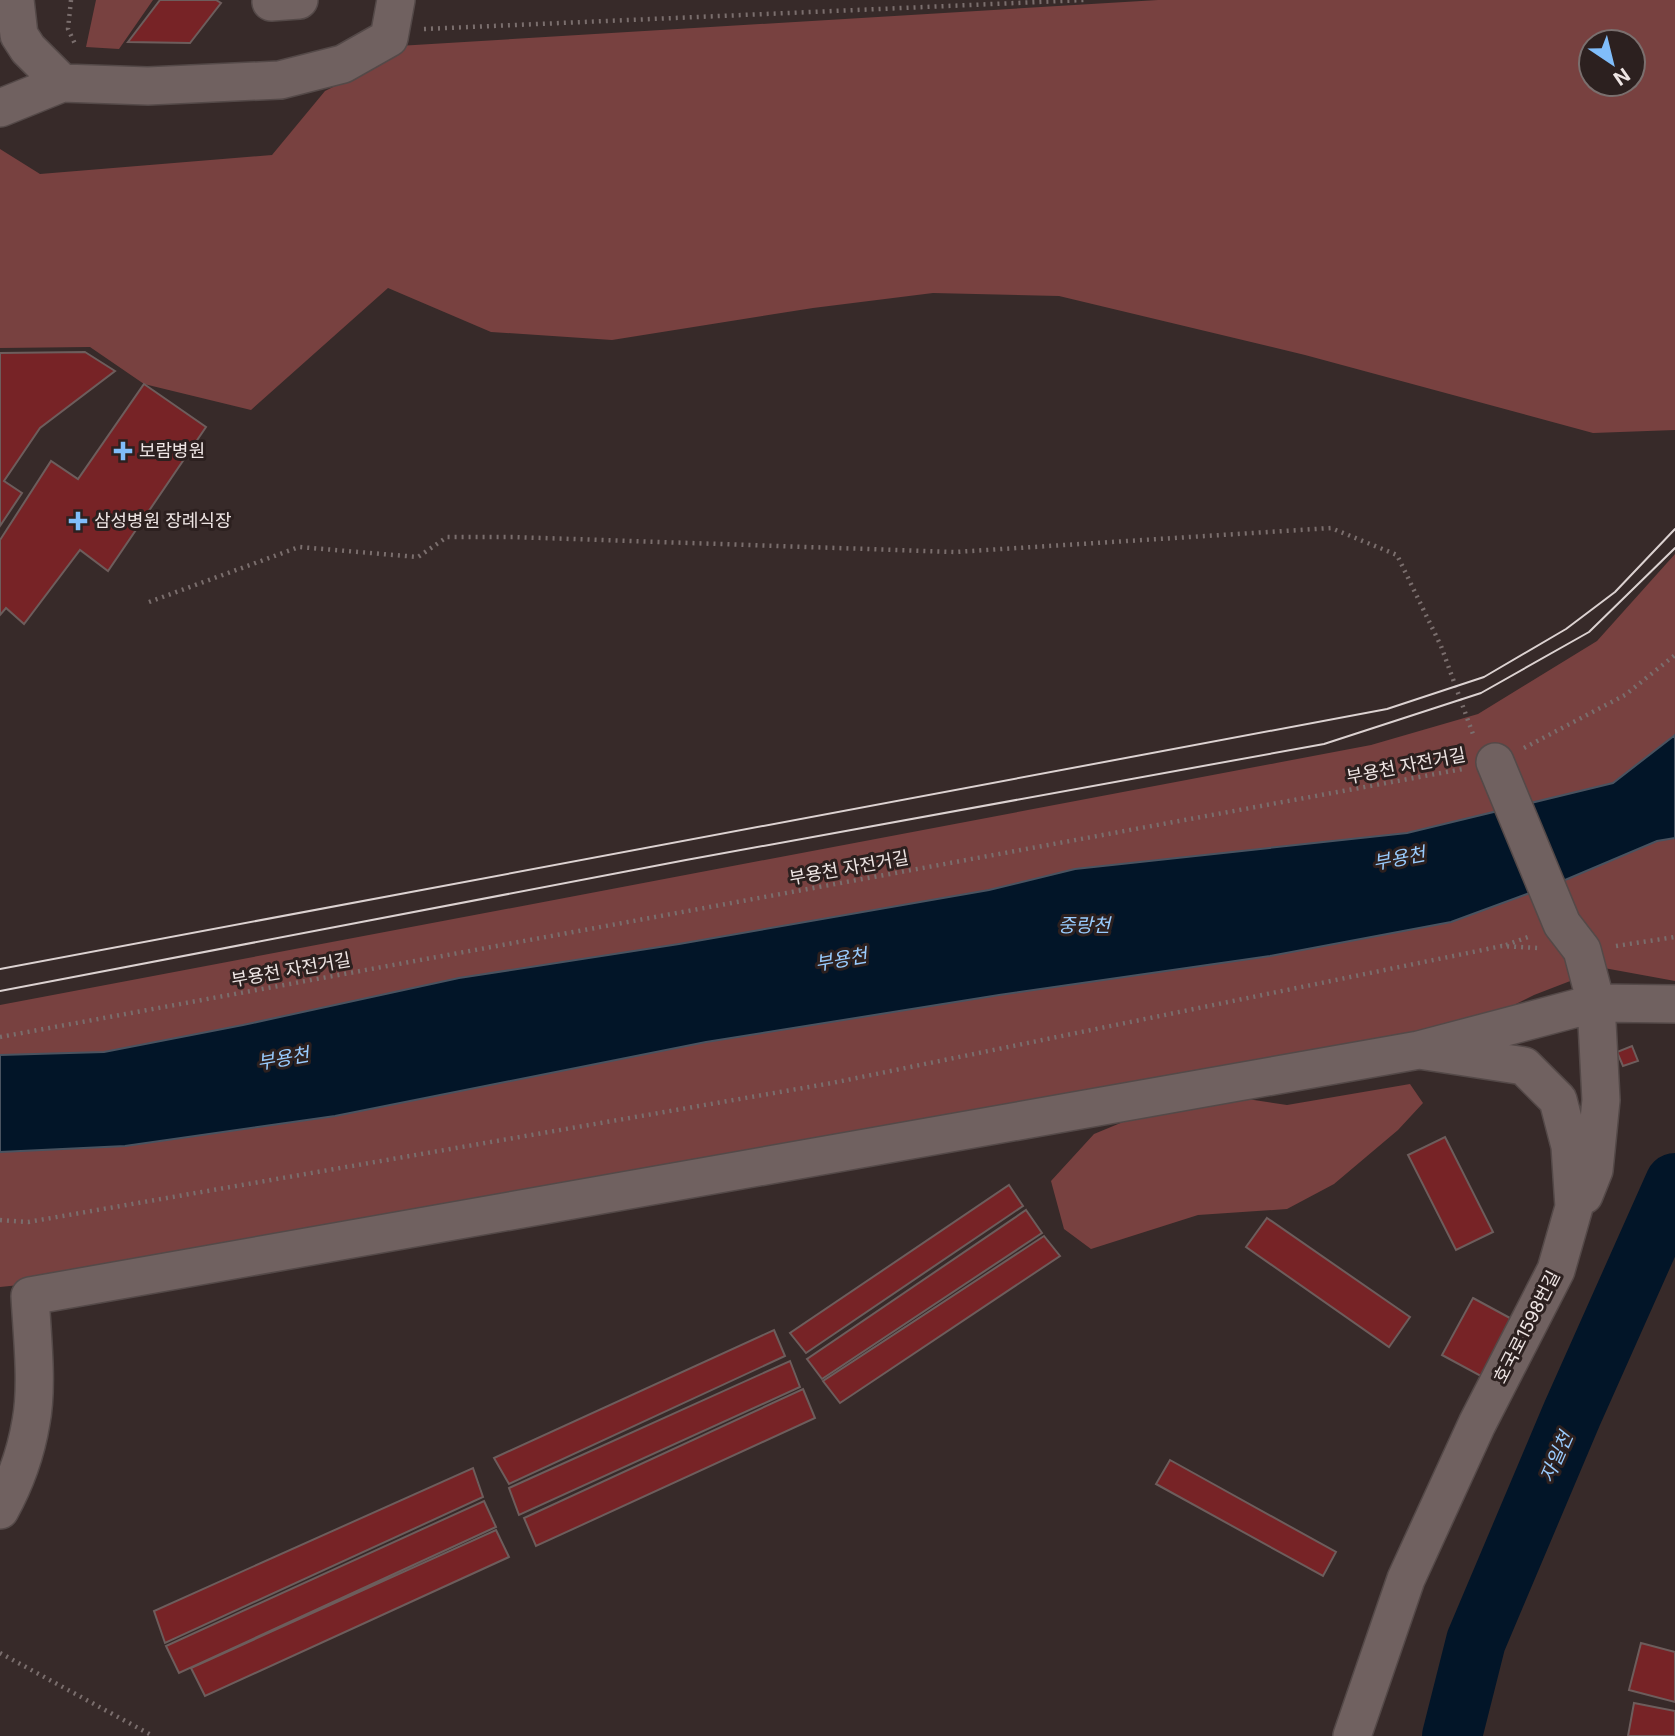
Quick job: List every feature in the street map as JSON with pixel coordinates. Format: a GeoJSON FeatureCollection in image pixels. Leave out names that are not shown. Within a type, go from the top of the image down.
{"type":"FeatureCollection","features":[{"type":"Feature","properties":{"kind":"street"},"geometry":{"type":"LineString","coordinates":[[0,10],[8,0]]}},
{"type":"Feature","properties":{"kind":"street"},"geometry":{"type":"LineString","coordinates":[[15,0],[19,35],[28,49],[62,83]]}},
{"type":"Feature","properties":{"kind":"street"},"geometry":{"type":"LineString","coordinates":[[273,0],[271,2],[299,0]]}},
{"type":"Feature","properties":{"kind":"street"},"geometry":{"type":"LineString","coordinates":[[0,108],[62,83],[148,86],[280,80],[343,64],[389,38],[396,0]]}},
{"type":"Feature","properties":{"kind":"street"},"geometry":{"type":"LineString","coordinates":[[1490,763],[1572,937],[1596,1003],[1601,1100],[1594,1170],[1556,1270]]}},
{"type":"Feature","properties":{"kind":"street"},"geometry":{"type":"LineString","coordinates":[[0,1510],[12,1488],[31,1421],[33,1362],[15,1296],[1419,1050],[1596,1003],[1675,1004]]}},
{"type":"Feature","properties":{"kind":"street","name":"호국로1598번길"},"geometry":{"type":"LineString","coordinates":[[1352,1736],[1406,1579],[1477,1424],[1556,1270],[1574,1206],[1570,1146],[1558,1100],[1524,1066],[1419,1050]]}},
{"type":"Feature","properties":{"kind":"path"},"geometry":{"type":"LineString","coordinates":[[68,29],[71,0]]}},
{"type":"Feature","properties":{"kind":"path"},"geometry":{"type":"LineString","coordinates":[[417,29],[1084,0]]}},
{"type":"Feature","properties":{"kind":"path"},"geometry":{"type":"LineString","coordinates":[[149,602],[299,547],[418,557],[447,537],[955,552],[1331,528],[1397,555],[1441,646],[1490,763]]}},
{"type":"Feature","properties":{"kind":"path","name":"부용천 자전거길"},"geometry":{"type":"LineString","coordinates":[[0,1037],[1490,763],[1560,731],[1625,695],[1675,655]]}},
{"type":"Feature","properties":{"kind":"path"},"geometry":{"type":"LineString","coordinates":[[0,1220],[28,1222],[832,1083],[1502,946],[1572,937],[1651,942],[1675,937]]}},
{"type":"Feature","properties":{"kind":"path"},"geometry":{"type":"LineString","coordinates":[[0,1653],[153,1736]]}},
{"type":"Feature","properties":{"kind":"shaded area"},"geometry":{"type":"Polygon","coordinates":[[[96,0],[153,0],[119,49],[86,47],[96,0]]]}},
{"type":"Feature","properties":{"kind":"shaded area"},"geometry":{"type":"Polygon","coordinates":[[[1158,0],[1675,0],[1675,430],[1593,433],[1305,355],[1059,296],[933,293],[813,308],[612,340],[491,332],[388,288],[251,410],[144,384],[90,347],[0,348],[0,149],[40,174],[272,155],[325,91],[359,74],[398,46],[1158,0]]]}},
{"type":"Feature","properties":{"kind":"shaded area"},"geometry":{"type":"Polygon","coordinates":[[[1675,554],[1675,981],[1604,968],[1534,995],[1488,1018],[1405,1041],[49,1282],[0,1287],[0,1005],[1371,745],[1478,714],[1597,641],[1675,554]]]}},
{"type":"Feature","properties":{"kind":"shaded area"},"geometry":{"type":"Polygon","coordinates":[[[1410,1084],[1423,1103],[1398,1130],[1334,1184],[1287,1209],[1198,1215],[1091,1249],[1064,1229],[1051,1181],[1094,1134],[1135,1117],[1241,1098],[1287,1105],[1410,1084]]]}},
{"type":"Feature","properties":{"kind":"water","name":"중랑천"},"geometry":{"type":"Polygon","coordinates":[[[1675,735],[1675,838],[1657,841],[1565,880],[1451,922],[1270,956],[999,995],[706,1042],[335,1116],[125,1146],[0,1152],[0,1055],[104,1052],[459,978],[679,944],[989,890],[1075,869],[1407,833],[1613,783],[1675,735]]]}},
{"type":"Feature","properties":{"kind":"building"},"geometry":{"type":"Polygon","coordinates":[[[160,0],[216,0],[221,3],[190,43],[128,42],[160,0]]]}},
{"type":"Feature","properties":{"kind":"building"},"geometry":{"type":"Polygon","coordinates":[[[85,352],[115,371],[40,428],[4,481],[22,493],[0,526],[0,353],[85,352]]]}},
{"type":"Feature","properties":{"kind":"building"},"geometry":{"type":"Polygon","coordinates":[[[144,384],[206,427],[108,571],[80,550],[24,624],[6,608],[0,615],[0,540],[51,461],[78,479],[144,384]]]}},
{"type":"Feature","properties":{"kind":"building"},"geometry":{"type":"Polygon","coordinates":[[[1632,1046],[1638,1061],[1623,1066],[1617,1052],[1632,1046]]]}},
{"type":"Feature","properties":{"kind":"building"},"geometry":{"type":"Polygon","coordinates":[[[1445,1137],[1493,1232],[1456,1250],[1408,1155],[1445,1137]]]}},
{"type":"Feature","properties":{"kind":"building"},"geometry":{"type":"Polygon","coordinates":[[[1009,1185],[1023,1206],[806,1353],[790,1333],[1009,1185]]]}},
{"type":"Feature","properties":{"kind":"building"},"geometry":{"type":"Polygon","coordinates":[[[1026,1210],[1042,1233],[822,1379],[807,1359],[1026,1210]]]}},
{"type":"Feature","properties":{"kind":"building"},"geometry":{"type":"Polygon","coordinates":[[[1267,1218],[1410,1317],[1389,1347],[1246,1247],[1267,1218]]]}},
{"type":"Feature","properties":{"kind":"building"},"geometry":{"type":"Polygon","coordinates":[[[1044,1236],[1060,1256],[840,1403],[823,1381],[1044,1236]]]}},
{"type":"Feature","properties":{"kind":"building"},"geometry":{"type":"Polygon","coordinates":[[[1473,1298],[1521,1324],[1490,1381],[1442,1355],[1473,1298]]]}},
{"type":"Feature","properties":{"kind":"building"},"geometry":{"type":"Polygon","coordinates":[[[774,1330],[785,1356],[509,1484],[494,1458],[774,1330]]]}},
{"type":"Feature","properties":{"kind":"building"},"geometry":{"type":"Polygon","coordinates":[[[790,1361],[800,1387],[519,1515],[509,1488],[790,1361]]]}},
{"type":"Feature","properties":{"kind":"building"},"geometry":{"type":"Polygon","coordinates":[[[803,1389],[815,1418],[536,1546],[524,1518],[803,1389]]]}},
{"type":"Feature","properties":{"kind":"building"},"geometry":{"type":"Polygon","coordinates":[[[1170,1460],[1336,1552],[1323,1576],[1156,1484],[1170,1460]]]}},
{"type":"Feature","properties":{"kind":"building"},"geometry":{"type":"Polygon","coordinates":[[[473,1468],[483,1497],[165,1643],[154,1611],[473,1468]]]}},
{"type":"Feature","properties":{"kind":"building"},"geometry":{"type":"Polygon","coordinates":[[[484,1501],[496,1527],[179,1673],[166,1646],[484,1501]]]}},
{"type":"Feature","properties":{"kind":"building"},"geometry":{"type":"Polygon","coordinates":[[[496,1530],[509,1557],[205,1696],[191,1668],[496,1530]]]}},
{"type":"Feature","properties":{"kind":"building"},"geometry":{"type":"Polygon","coordinates":[[[1641,1643],[1675,1652],[1675,1702],[1629,1690],[1641,1643]]]}},
{"type":"Feature","properties":{"kind":"building"},"geometry":{"type":"Polygon","coordinates":[[[1634,1703],[1675,1711],[1675,1736],[1628,1736],[1634,1703]]]}},
{"type":"Feature","properties":{"kind":"waterway","name":"자일천"},"geometry":{"type":"LineString","coordinates":[[1452,1736],[1476,1641],[1572,1414],[1675,1183]]}},
{"type":"Feature","properties":{"kind":"tram line"},"geometry":{"type":"LineString","coordinates":[[0,969],[1387,709],[1484,677],[1566,629],[1615,592],[1675,529]]}},
{"type":"Feature","properties":{"kind":"tram line"},"geometry":{"type":"LineString","coordinates":[[0,991],[686,860],[1324,744],[1481,693],[1589,632],[1675,548]]}},
{"type":"Feature","properties":{"kind":"place","name":"보람병원"},"geometry":{"type":"Point","coordinates":[123,451]}},
{"type":"Feature","properties":{"kind":"place","name":"삼성병원 장례식장"},"geometry":{"type":"Point","coordinates":[78,521]}},
{"type":"Feature","properties":{"kind":"water label","name":"부용천"},"geometry":{"type":"Point","coordinates":[1399,858]}},
{"type":"Feature","properties":{"kind":"water label","name":"부용천"},"geometry":{"type":"Point","coordinates":[841,959]}},
{"type":"Feature","properties":{"kind":"water label","name":"부용천"},"geometry":{"type":"Point","coordinates":[283,1058]}}]}
